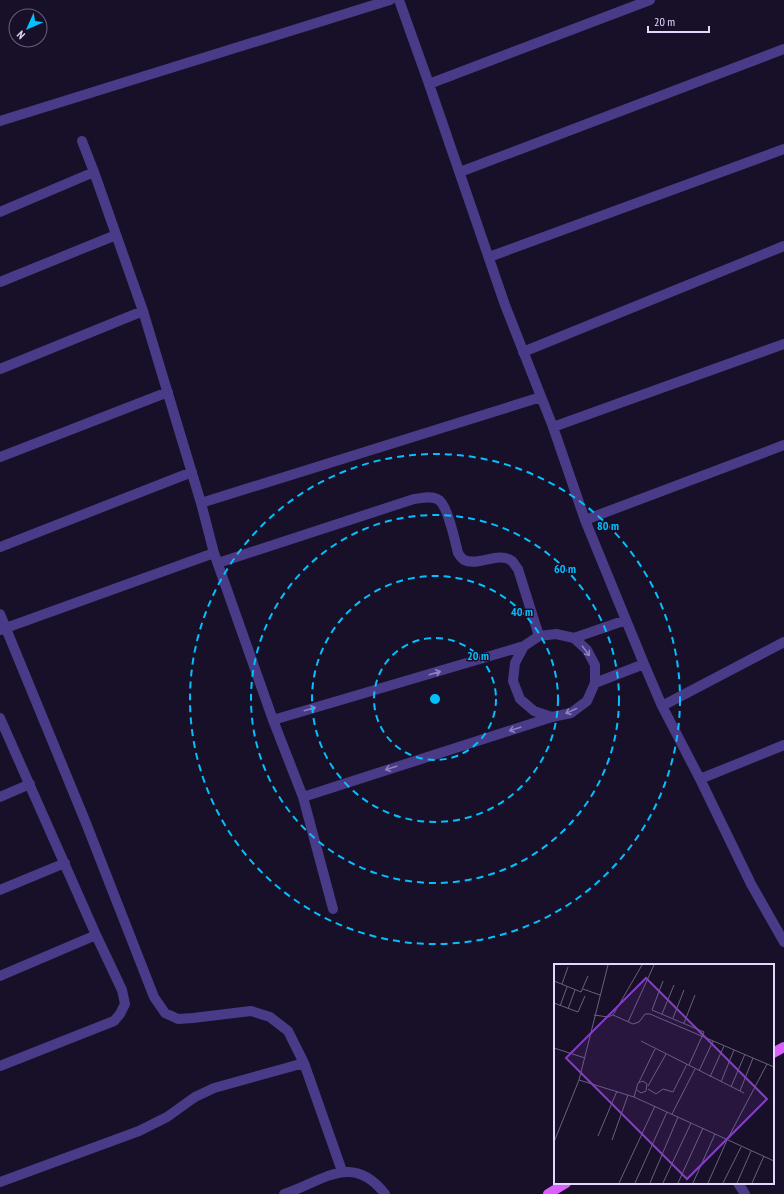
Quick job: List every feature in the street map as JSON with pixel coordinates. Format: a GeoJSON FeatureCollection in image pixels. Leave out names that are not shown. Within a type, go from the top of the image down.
{"type":"FeatureCollection","features":[{"type":"Feature","properties":{"kind":"main road"},"geometry":{"type":"LineString","coordinates":[[774,1053],[784,1047]]}},
{"type":"Feature","properties":{"kind":"main road"},"geometry":{"type":"LineString","coordinates":[[548,1194],[564,1184]]}},
{"type":"Feature","properties":{"kind":"street"},"geometry":{"type":"LineString","coordinates":[[0,122],[390,0]]}},
{"type":"Feature","properties":{"kind":"street"},"geometry":{"type":"LineString","coordinates":[[398,0],[489,257],[553,427],[585,520],[644,664],[662,706],[751,884],[784,942]]}},
{"type":"Feature","properties":{"kind":"street"},"geometry":{"type":"LineString","coordinates":[[429,84],[650,0]]}},
{"type":"Feature","properties":{"kind":"street"},"geometry":{"type":"LineString","coordinates":[[460,172],[784,49]]}},
{"type":"Feature","properties":{"kind":"street"},"geometry":{"type":"LineString","coordinates":[[82,141],[143,311],[192,472],[214,553],[302,797],[333,910]]}},
{"type":"Feature","properties":{"kind":"street"},"geometry":{"type":"LineString","coordinates":[[489,257],[784,149]]}},
{"type":"Feature","properties":{"kind":"street"},"geometry":{"type":"LineString","coordinates":[[0,212],[94,172]]}},
{"type":"Feature","properties":{"kind":"street"},"geometry":{"type":"LineString","coordinates":[[0,282],[116,235]]}},
{"type":"Feature","properties":{"kind":"street"},"geometry":{"type":"LineString","coordinates":[[524,352],[784,246]]}},
{"type":"Feature","properties":{"kind":"street"},"geometry":{"type":"LineString","coordinates":[[0,369],[143,311]]}},
{"type":"Feature","properties":{"kind":"street"},"geometry":{"type":"LineString","coordinates":[[553,427],[784,344]]}},
{"type":"Feature","properties":{"kind":"street"},"geometry":{"type":"LineString","coordinates":[[0,457],[168,392]]}},
{"type":"Feature","properties":{"kind":"street"},"geometry":{"type":"LineString","coordinates":[[201,503],[541,397]]}},
{"type":"Feature","properties":{"kind":"street"},"geometry":{"type":"LineString","coordinates":[[585,520],[784,444]]}},
{"type":"Feature","properties":{"kind":"street"},"geometry":{"type":"LineString","coordinates":[[0,547],[192,472]]}},
{"type":"Feature","properties":{"kind":"street"},"geometry":{"type":"LineString","coordinates":[[218,563],[414,499],[427,497],[438,499],[444,506],[458,553],[463,560],[470,562],[506,558],[518,569],[539,636]]}},
{"type":"Feature","properties":{"kind":"street"},"geometry":{"type":"LineString","coordinates":[[3,629],[214,553]]}},
{"type":"Feature","properties":{"kind":"street"},"geometry":{"type":"LineString","coordinates":[[0,614],[3,629],[86,823],[154,997],[165,1014],[178,1019],[251,1012],[270,1017],[288,1031],[304,1063],[342,1172]]}},
{"type":"Feature","properties":{"kind":"street"},"geometry":{"type":"LineString","coordinates":[[574,638],[626,620]]}},
{"type":"Feature","properties":{"kind":"street"},"geometry":{"type":"LineString","coordinates":[[273,720],[524,646],[539,636],[556,634],[574,638],[587,650],[595,665],[595,683],[587,701],[571,713],[552,717],[302,797]]}},
{"type":"Feature","properties":{"kind":"street"},"geometry":{"type":"LineString","coordinates":[[662,706],[784,642]]}},
{"type":"Feature","properties":{"kind":"street"},"geometry":{"type":"LineString","coordinates":[[524,646],[514,663],[513,681],[520,699],[534,712],[552,717]]}},
{"type":"Feature","properties":{"kind":"street"},"geometry":{"type":"LineString","coordinates":[[595,683],[644,664]]}},
{"type":"Feature","properties":{"kind":"street"},"geometry":{"type":"LineString","coordinates":[[0,718],[96,935],[122,990],[125,1004],[120,1014],[114,1021],[0,1066]]}},
{"type":"Feature","properties":{"kind":"street"},"geometry":{"type":"LineString","coordinates":[[700,780],[784,745]]}},
{"type":"Feature","properties":{"kind":"street"},"geometry":{"type":"LineString","coordinates":[[0,797],[30,784]]}},
{"type":"Feature","properties":{"kind":"street"},"geometry":{"type":"LineString","coordinates":[[0,890],[64,863]]}},
{"type":"Feature","properties":{"kind":"street"},"geometry":{"type":"LineString","coordinates":[[0,976],[96,935]]}},
{"type":"Feature","properties":{"kind":"street"},"geometry":{"type":"LineString","coordinates":[[0,1182],[139,1131],[167,1117],[195,1097],[214,1088],[304,1063]]}},
{"type":"Feature","properties":{"kind":"street"},"geometry":{"type":"LineString","coordinates":[[284,1194],[324,1176],[342,1172],[362,1174],[380,1188],[385,1194]]}},
{"type":"Feature","properties":{"kind":"street"},"geometry":{"type":"LineString","coordinates":[[739,1184],[745,1194]]}}]}
